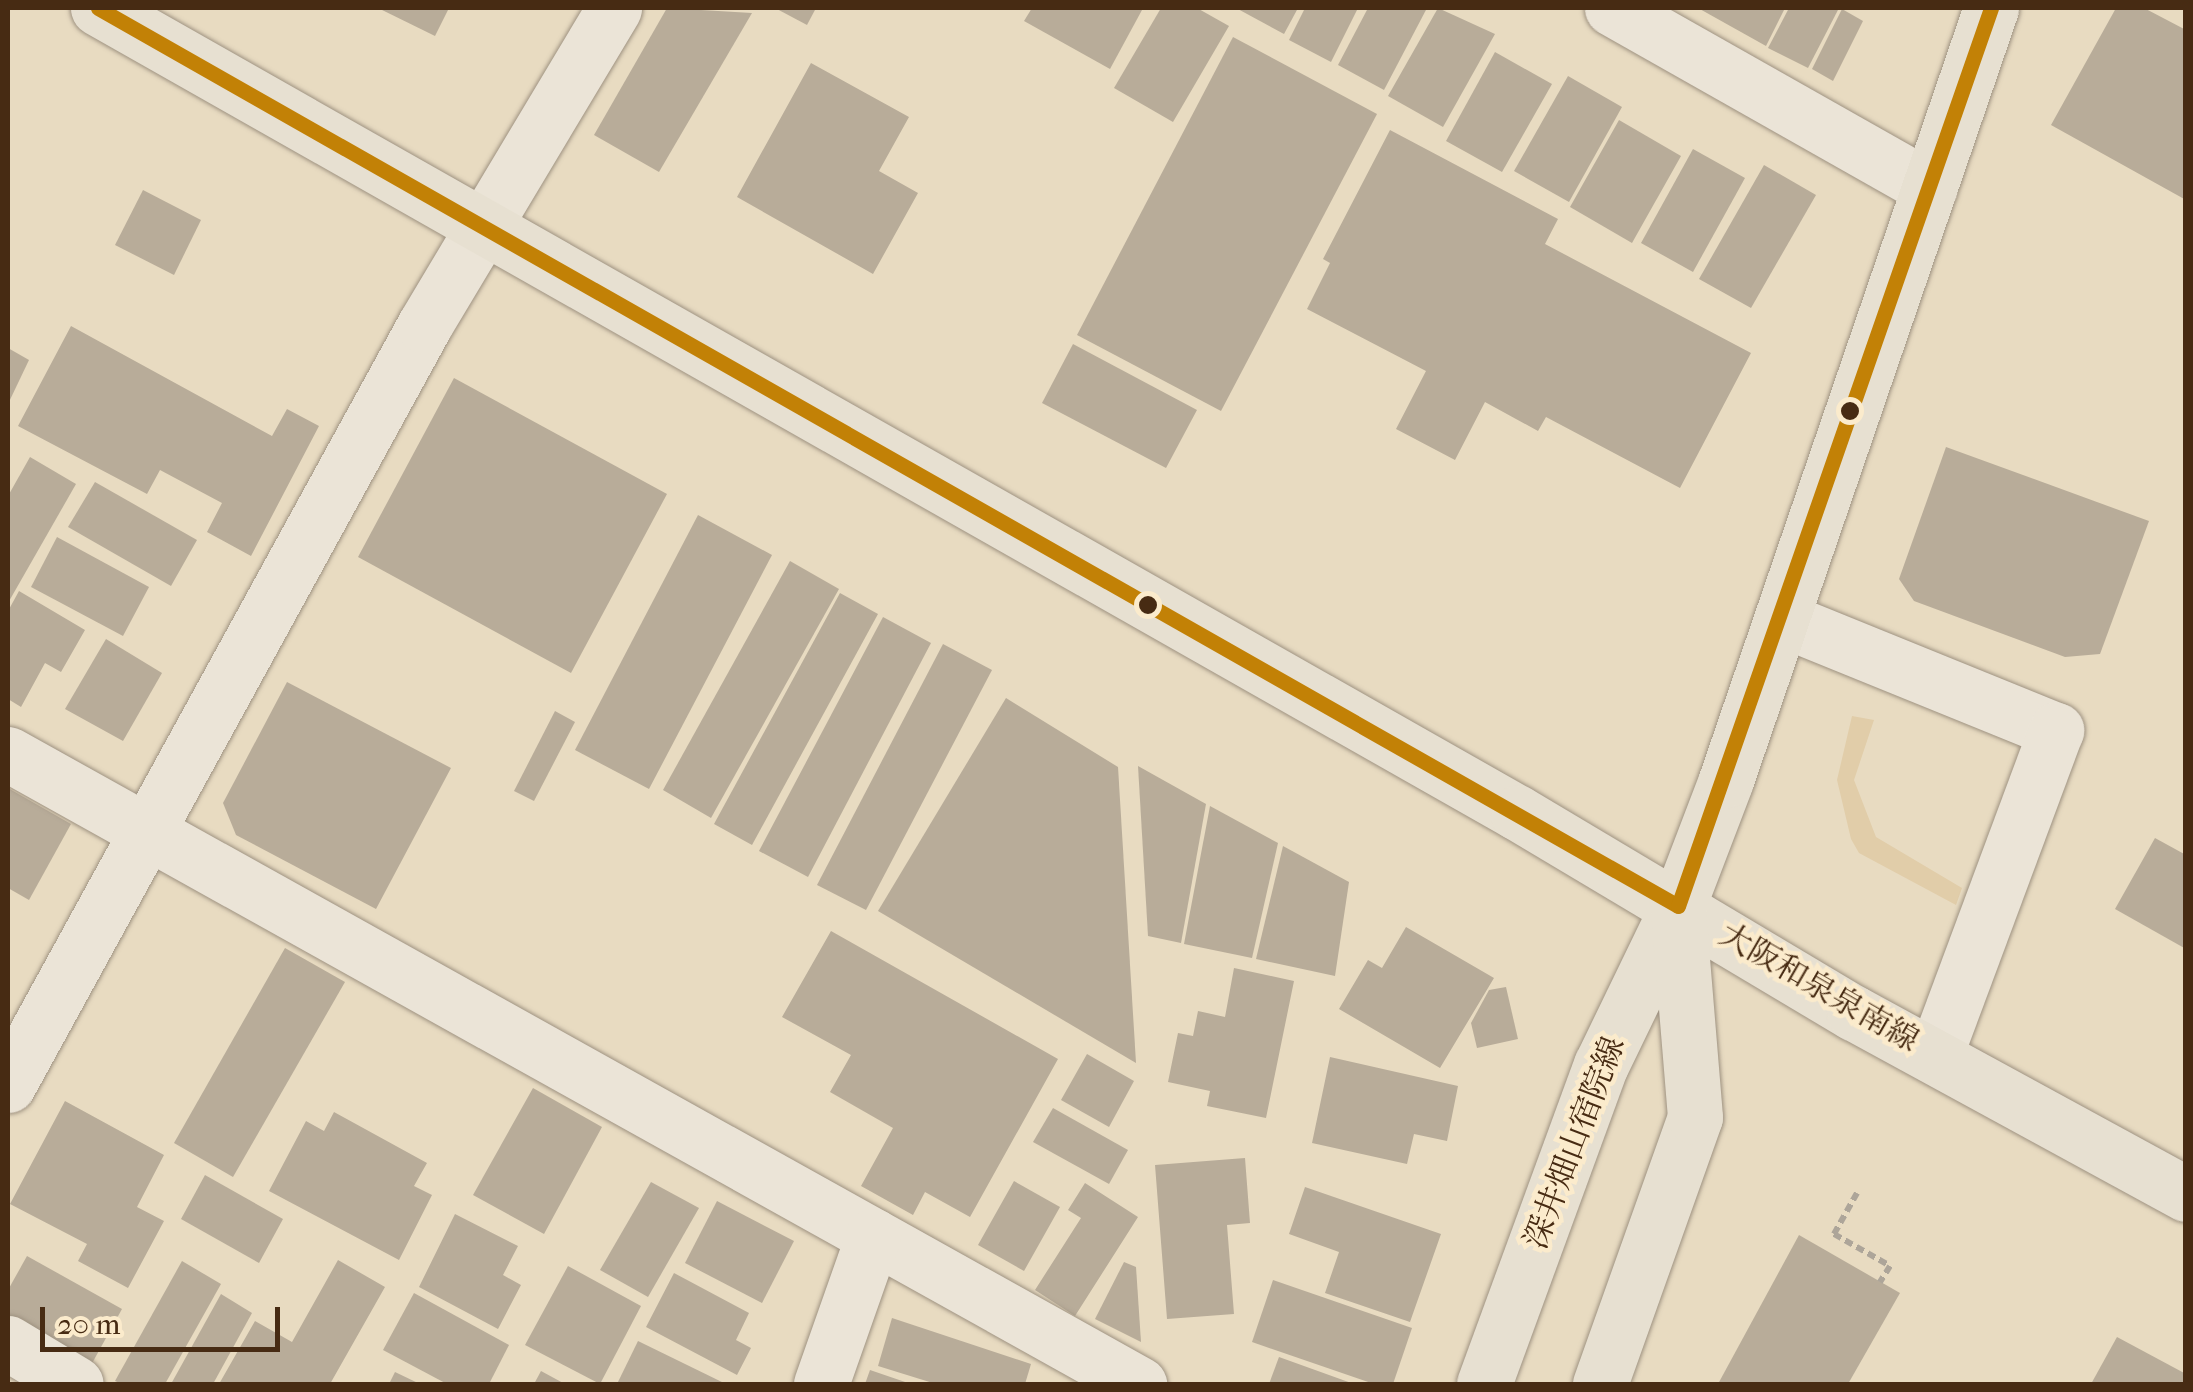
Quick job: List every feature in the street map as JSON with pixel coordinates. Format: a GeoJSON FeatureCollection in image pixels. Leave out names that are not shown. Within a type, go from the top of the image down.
{"type":"FeatureCollection","features":[{"type":"Feature","properties":{"kind":"main road","name":"大阪和泉泉南線"},"geometry":{"type":"LineString","coordinates":[[98,8],[1935,1055],[2186,1194]]}},
{"type":"Feature","properties":{"kind":"main road","name":"深井畑山宿院線"},"geometry":{"type":"LineString","coordinates":[[1484,1384],[1601,1066],[1678,906],[1782,619],[1991,8]]}},
{"type":"Feature","properties":{"kind":"main road","name":"深井畑山宿院線"},"geometry":{"type":"LineString","coordinates":[[1600,1384],[1695,1117],[1678,906]]}},
{"type":"Feature","properties":{"kind":"street"},"geometry":{"type":"LineString","coordinates":[[8,1085],[150,834],[482,225],[614,8]]}},
{"type":"Feature","properties":{"kind":"street"},"geometry":{"type":"LineString","coordinates":[[1612,8],[1930,188]]}},
{"type":"Feature","properties":{"kind":"street"},"geometry":{"type":"LineString","coordinates":[[1782,619],[2056,730],[1935,1055]]}},
{"type":"Feature","properties":{"kind":"street"},"geometry":{"type":"LineString","coordinates":[[8,754],[1139,1384]]}},
{"type":"Feature","properties":{"kind":"street"},"geometry":{"type":"LineString","coordinates":[[821,1384],[873,1236]]}},
{"type":"Feature","properties":{"kind":"street"},"geometry":{"type":"LineString","coordinates":[[8,1343],[76,1384]]}},
{"type":"Feature","properties":{"kind":"path"},"geometry":{"type":"LineString","coordinates":[[1857,1193],[1834,1234],[1890,1266],[1880,1282]]}},
{"type":"Feature","properties":{"kind":"shaded area"},"geometry":{"type":"Polygon","coordinates":[[[1852,716],[1874,720],[1854,780],[1876,837],[1962,888],[1956,905],[1859,853],[1851,839],[1837,780],[1852,716]]]}},
{"type":"Feature","properties":{"kind":"building"},"geometry":{"type":"Polygon","coordinates":[[[378,8],[449,8],[435,36],[378,8]]]}},
{"type":"Feature","properties":{"kind":"building"},"geometry":{"type":"Polygon","coordinates":[[[667,8],[752,13],[659,172],[594,135],[667,8]]]}},
{"type":"Feature","properties":{"kind":"building"},"geometry":{"type":"Polygon","coordinates":[[[775,8],[816,8],[807,25],[775,8]]]}},
{"type":"Feature","properties":{"kind":"building"},"geometry":{"type":"Polygon","coordinates":[[[1032,8],[1142,10],[1110,69],[1024,21],[1032,8]]]}},
{"type":"Feature","properties":{"kind":"building"},"geometry":{"type":"Polygon","coordinates":[[[1161,8],[1197,8],[1229,26],[1173,122],[1114,88],[1161,8]]]}},
{"type":"Feature","properties":{"kind":"building"},"geometry":{"type":"Polygon","coordinates":[[[1236,8],[1298,8],[1284,34],[1236,8]]]}},
{"type":"Feature","properties":{"kind":"building"},"geometry":{"type":"Polygon","coordinates":[[[1305,8],[1358,8],[1331,62],[1289,40],[1305,8]]]}},
{"type":"Feature","properties":{"kind":"building"},"geometry":{"type":"Polygon","coordinates":[[[1368,8],[1427,8],[1384,90],[1338,65],[1368,8]]]}},
{"type":"Feature","properties":{"kind":"building"},"geometry":{"type":"Polygon","coordinates":[[[1438,8],[1495,34],[1443,127],[1388,96],[1438,8]]]}},
{"type":"Feature","properties":{"kind":"building"},"geometry":{"type":"Polygon","coordinates":[[[1698,8],[1785,8],[1766,46],[1698,8]]]}},
{"type":"Feature","properties":{"kind":"building"},"geometry":{"type":"Polygon","coordinates":[[[1789,8],[1839,8],[1808,68],[1768,48],[1789,8]]]}},
{"type":"Feature","properties":{"kind":"building"},"geometry":{"type":"Polygon","coordinates":[[[2116,8],[2144,8],[2186,30],[2186,200],[2051,125],[2116,8]]]}},
{"type":"Feature","properties":{"kind":"building"},"geometry":{"type":"Polygon","coordinates":[[[1842,9],[1863,21],[1833,81],[1812,69],[1842,9]]]}},
{"type":"Feature","properties":{"kind":"building"},"geometry":{"type":"Polygon","coordinates":[[[1233,37],[1377,114],[1221,411],[1077,335],[1233,37]]]}},
{"type":"Feature","properties":{"kind":"building"},"geometry":{"type":"Polygon","coordinates":[[[1495,52],[1552,84],[1502,172],[1446,141],[1495,52]]]}},
{"type":"Feature","properties":{"kind":"building"},"geometry":{"type":"Polygon","coordinates":[[[811,63],[909,117],[879,171],[918,193],[873,274],[737,197],[811,63]]]}},
{"type":"Feature","properties":{"kind":"building"},"geometry":{"type":"Polygon","coordinates":[[[1568,76],[1622,107],[1569,202],[1514,171],[1568,76]]]}},
{"type":"Feature","properties":{"kind":"building"},"geometry":{"type":"Polygon","coordinates":[[[1619,120],[1681,156],[1632,243],[1570,207],[1619,120]]]}},
{"type":"Feature","properties":{"kind":"building"},"geometry":{"type":"Polygon","coordinates":[[[1390,130],[1558,219],[1545,244],[1751,353],[1680,488],[1546,417],[1538,431],[1485,402],[1455,460],[1396,429],[1426,371],[1307,309],[1330,263],[1323,259],[1390,130]]]}},
{"type":"Feature","properties":{"kind":"building"},"geometry":{"type":"Polygon","coordinates":[[[1693,149],[1745,178],[1693,272],[1641,243],[1693,149]]]}},
{"type":"Feature","properties":{"kind":"building"},"geometry":{"type":"Polygon","coordinates":[[[1764,165],[1816,195],[1751,308],[1699,279],[1764,165]]]}},
{"type":"Feature","properties":{"kind":"building"},"geometry":{"type":"Polygon","coordinates":[[[143,190],[201,220],[174,275],[115,245],[143,190]]]}},
{"type":"Feature","properties":{"kind":"building"},"geometry":{"type":"Polygon","coordinates":[[[71,326],[272,436],[287,409],[319,426],[251,556],[207,532],[222,503],[160,470],[147,494],[18,426],[71,326]]]}},
{"type":"Feature","properties":{"kind":"building"},"geometry":{"type":"Polygon","coordinates":[[[1073,344],[1197,410],[1166,468],[1042,403],[1073,344]]]}},
{"type":"Feature","properties":{"kind":"building"},"geometry":{"type":"Polygon","coordinates":[[[8,348],[29,360],[8,404],[8,348]]]}},
{"type":"Feature","properties":{"kind":"building"},"geometry":{"type":"Polygon","coordinates":[[[454,378],[667,494],[571,673],[358,557],[454,378]]]}},
{"type":"Feature","properties":{"kind":"building"},"geometry":{"type":"Polygon","coordinates":[[[1946,447],[2149,521],[2100,654],[2065,657],[1914,601],[1899,579],[1946,447]]]}},
{"type":"Feature","properties":{"kind":"building"},"geometry":{"type":"Polygon","coordinates":[[[30,457],[76,484],[8,603],[8,496],[30,457]]]}},
{"type":"Feature","properties":{"kind":"building"},"geometry":{"type":"Polygon","coordinates":[[[95,482],[197,540],[171,586],[68,527],[95,482]]]}},
{"type":"Feature","properties":{"kind":"building"},"geometry":{"type":"Polygon","coordinates":[[[698,515],[772,555],[649,789],[575,750],[698,515]]]}},
{"type":"Feature","properties":{"kind":"building"},"geometry":{"type":"Polygon","coordinates":[[[57,537],[149,587],[123,636],[31,587],[57,537]]]}},
{"type":"Feature","properties":{"kind":"building"},"geometry":{"type":"Polygon","coordinates":[[[790,561],[839,589],[711,818],[663,790],[790,561]]]}},
{"type":"Feature","properties":{"kind":"building"},"geometry":{"type":"Polygon","coordinates":[[[19,591],[85,630],[61,672],[45,663],[21,707],[8,699],[8,611],[19,591]]]}},
{"type":"Feature","properties":{"kind":"building"},"geometry":{"type":"Polygon","coordinates":[[[840,593],[878,614],[752,845],[714,824],[840,593]]]}},
{"type":"Feature","properties":{"kind":"building"},"geometry":{"type":"Polygon","coordinates":[[[883,617],[931,643],[808,877],[759,851],[883,617]]]}},
{"type":"Feature","properties":{"kind":"building"},"geometry":{"type":"Polygon","coordinates":[[[106,639],[162,673],[123,741],[65,709],[106,639]]]}},
{"type":"Feature","properties":{"kind":"building"},"geometry":{"type":"Polygon","coordinates":[[[943,644],[992,670],[866,910],[817,885],[943,644]]]}},
{"type":"Feature","properties":{"kind":"building"},"geometry":{"type":"Polygon","coordinates":[[[287,682],[451,768],[376,909],[236,835],[223,803],[287,682]]]}},
{"type":"Feature","properties":{"kind":"building"},"geometry":{"type":"Polygon","coordinates":[[[1006,698],[1118,767],[1136,1063],[878,911],[1006,698]]]}},
{"type":"Feature","properties":{"kind":"building"},"geometry":{"type":"Polygon","coordinates":[[[555,711],[575,722],[534,801],[514,791],[555,711]]]}},
{"type":"Feature","properties":{"kind":"building"},"geometry":{"type":"Polygon","coordinates":[[[1138,766],[1206,804],[1181,943],[1148,936],[1138,766]]]}},
{"type":"Feature","properties":{"kind":"building"},"geometry":{"type":"Polygon","coordinates":[[[8,788],[71,824],[29,900],[8,888],[8,788]]]}},
{"type":"Feature","properties":{"kind":"building"},"geometry":{"type":"Polygon","coordinates":[[[1210,806],[1278,843],[1252,958],[1184,944],[1210,806]]]}},
{"type":"Feature","properties":{"kind":"building"},"geometry":{"type":"Polygon","coordinates":[[[2155,838],[2186,855],[2186,949],[2115,909],[2155,838]]]}},
{"type":"Feature","properties":{"kind":"building"},"geometry":{"type":"Polygon","coordinates":[[[1283,846],[1349,882],[1335,976],[1256,959],[1283,846]]]}},
{"type":"Feature","properties":{"kind":"building"},"geometry":{"type":"Polygon","coordinates":[[[1406,927],[1494,978],[1440,1068],[1339,1009],[1368,960],[1382,968],[1406,927]]]}},
{"type":"Feature","properties":{"kind":"building"},"geometry":{"type":"Polygon","coordinates":[[[831,931],[1058,1059],[970,1217],[925,1192],[913,1215],[861,1186],[893,1128],[830,1092],[851,1055],[782,1017],[831,931]]]}},
{"type":"Feature","properties":{"kind":"building"},"geometry":{"type":"Polygon","coordinates":[[[285,948],[345,982],[233,1177],[174,1143],[285,948]]]}},
{"type":"Feature","properties":{"kind":"building"},"geometry":{"type":"Polygon","coordinates":[[[1234,968],[1294,981],[1266,1118],[1207,1106],[1210,1091],[1168,1082],[1178,1033],[1193,1036],[1198,1011],[1225,1017],[1234,968]]]}},
{"type":"Feature","properties":{"kind":"building"},"geometry":{"type":"Polygon","coordinates":[[[1506,987],[1518,1039],[1477,1048],[1471,1023],[1489,990],[1506,987]]]}},
{"type":"Feature","properties":{"kind":"building"},"geometry":{"type":"Polygon","coordinates":[[[1087,1054],[1134,1081],[1109,1127],[1061,1100],[1087,1054]]]}},
{"type":"Feature","properties":{"kind":"building"},"geometry":{"type":"Polygon","coordinates":[[[1330,1057],[1458,1086],[1447,1141],[1414,1134],[1407,1164],[1312,1143],[1330,1057]]]}},
{"type":"Feature","properties":{"kind":"building"},"geometry":{"type":"Polygon","coordinates":[[[533,1088],[602,1127],[544,1234],[473,1195],[533,1088]]]}},
{"type":"Feature","properties":{"kind":"building"},"geometry":{"type":"Polygon","coordinates":[[[65,1101],[164,1155],[137,1207],[164,1221],[128,1288],[78,1261],[87,1244],[10,1204],[65,1101]]]}},
{"type":"Feature","properties":{"kind":"building"},"geometry":{"type":"Polygon","coordinates":[[[1053,1108],[1128,1150],[1109,1184],[1033,1142],[1053,1108]]]}},
{"type":"Feature","properties":{"kind":"building"},"geometry":{"type":"Polygon","coordinates":[[[334,1112],[427,1163],[414,1186],[432,1195],[399,1260],[269,1191],[306,1121],[324,1131],[334,1112]]]}},
{"type":"Feature","properties":{"kind":"building"},"geometry":{"type":"Polygon","coordinates":[[[1245,1158],[1250,1223],[1227,1225],[1234,1314],[1167,1319],[1155,1165],[1245,1158]]]}},
{"type":"Feature","properties":{"kind":"building"},"geometry":{"type":"Polygon","coordinates":[[[205,1175],[283,1219],[259,1263],[181,1219],[205,1175]]]}},
{"type":"Feature","properties":{"kind":"building"},"geometry":{"type":"Polygon","coordinates":[[[1014,1181],[1060,1207],[1024,1271],[978,1245],[1014,1181]]]}},
{"type":"Feature","properties":{"kind":"building"},"geometry":{"type":"Polygon","coordinates":[[[651,1182],[699,1208],[648,1297],[600,1270],[651,1182]]]}},
{"type":"Feature","properties":{"kind":"building"},"geometry":{"type":"Polygon","coordinates":[[[1085,1183],[1138,1217],[1075,1316],[1035,1290],[1081,1218],[1068,1210],[1085,1183]]]}},
{"type":"Feature","properties":{"kind":"building"},"geometry":{"type":"Polygon","coordinates":[[[1305,1187],[1441,1234],[1410,1322],[1325,1293],[1339,1252],[1289,1234],[1305,1187]]]}},
{"type":"Feature","properties":{"kind":"building"},"geometry":{"type":"Polygon","coordinates":[[[717,1201],[794,1241],[762,1303],[685,1263],[717,1201]]]}},
{"type":"Feature","properties":{"kind":"building"},"geometry":{"type":"Polygon","coordinates":[[[455,1214],[518,1246],[503,1275],[521,1285],[498,1329],[419,1287],[455,1214]]]}},
{"type":"Feature","properties":{"kind":"building"},"geometry":{"type":"Polygon","coordinates":[[[1799,1235],[1900,1293],[1848,1384],[1718,1384],[1799,1235]]]}},
{"type":"Feature","properties":{"kind":"building"},"geometry":{"type":"Polygon","coordinates":[[[27,1256],[122,1309],[90,1367],[8,1321],[8,1290],[27,1256]]]}},
{"type":"Feature","properties":{"kind":"building"},"geometry":{"type":"Polygon","coordinates":[[[338,1260],[385,1287],[330,1384],[219,1384],[255,1321],[292,1342],[338,1260]]]}},
{"type":"Feature","properties":{"kind":"building"},"geometry":{"type":"Polygon","coordinates":[[[182,1261],[221,1284],[165,1384],[115,1381],[182,1261]]]}},
{"type":"Feature","properties":{"kind":"building"},"geometry":{"type":"Polygon","coordinates":[[[1124,1262],[1136,1267],[1141,1342],[1095,1319],[1124,1262]]]}},
{"type":"Feature","properties":{"kind":"building"},"geometry":{"type":"Polygon","coordinates":[[[568,1266],[641,1306],[600,1384],[525,1345],[568,1266]]]}},
{"type":"Feature","properties":{"kind":"building"},"geometry":{"type":"Polygon","coordinates":[[[674,1273],[749,1313],[736,1340],[751,1348],[737,1375],[646,1327],[674,1273]]]}},
{"type":"Feature","properties":{"kind":"building"},"geometry":{"type":"Polygon","coordinates":[[[1273,1280],[1412,1328],[1393,1384],[1374,1384],[1252,1342],[1273,1280]]]}},
{"type":"Feature","properties":{"kind":"building"},"geometry":{"type":"Polygon","coordinates":[[[414,1293],[509,1345],[489,1384],[447,1384],[383,1350],[414,1293]]]}},
{"type":"Feature","properties":{"kind":"building"},"geometry":{"type":"Polygon","coordinates":[[[221,1294],[252,1313],[213,1384],[171,1384],[221,1294]]]}},
{"type":"Feature","properties":{"kind":"building"},"geometry":{"type":"Polygon","coordinates":[[[892,1318],[1031,1364],[1025,1384],[936,1384],[878,1366],[892,1318]]]}},
{"type":"Feature","properties":{"kind":"building"},"geometry":{"type":"Polygon","coordinates":[[[2117,1337],[2186,1374],[2186,1384],[2091,1384],[2117,1337]]]}},
{"type":"Feature","properties":{"kind":"building"},"geometry":{"type":"Polygon","coordinates":[[[638,1341],[726,1384],[617,1384],[638,1341]]]}},
{"type":"Feature","properties":{"kind":"building"},"geometry":{"type":"Polygon","coordinates":[[[1279,1357],[1354,1384],[1269,1384],[1279,1357]]]}},
{"type":"Feature","properties":{"kind":"building"},"geometry":{"type":"Polygon","coordinates":[[[870,1370],[911,1384],[865,1384],[870,1370]]]}},
{"type":"Feature","properties":{"kind":"building"},"geometry":{"type":"Polygon","coordinates":[[[541,1371],[565,1384],[534,1384],[541,1371]]]}},
{"type":"Feature","properties":{"kind":"building"},"geometry":{"type":"Polygon","coordinates":[[[395,1372],[420,1384],[389,1384],[395,1372]]]}},
{"type":"Feature","properties":{"kind":"transit line"},"geometry":{"type":"LineString","coordinates":[[98,8],[1678,906]]}},
{"type":"Feature","properties":{"kind":"transit line"},"geometry":{"type":"LineString","coordinates":[[1678,906],[1991,8]]}}]}
